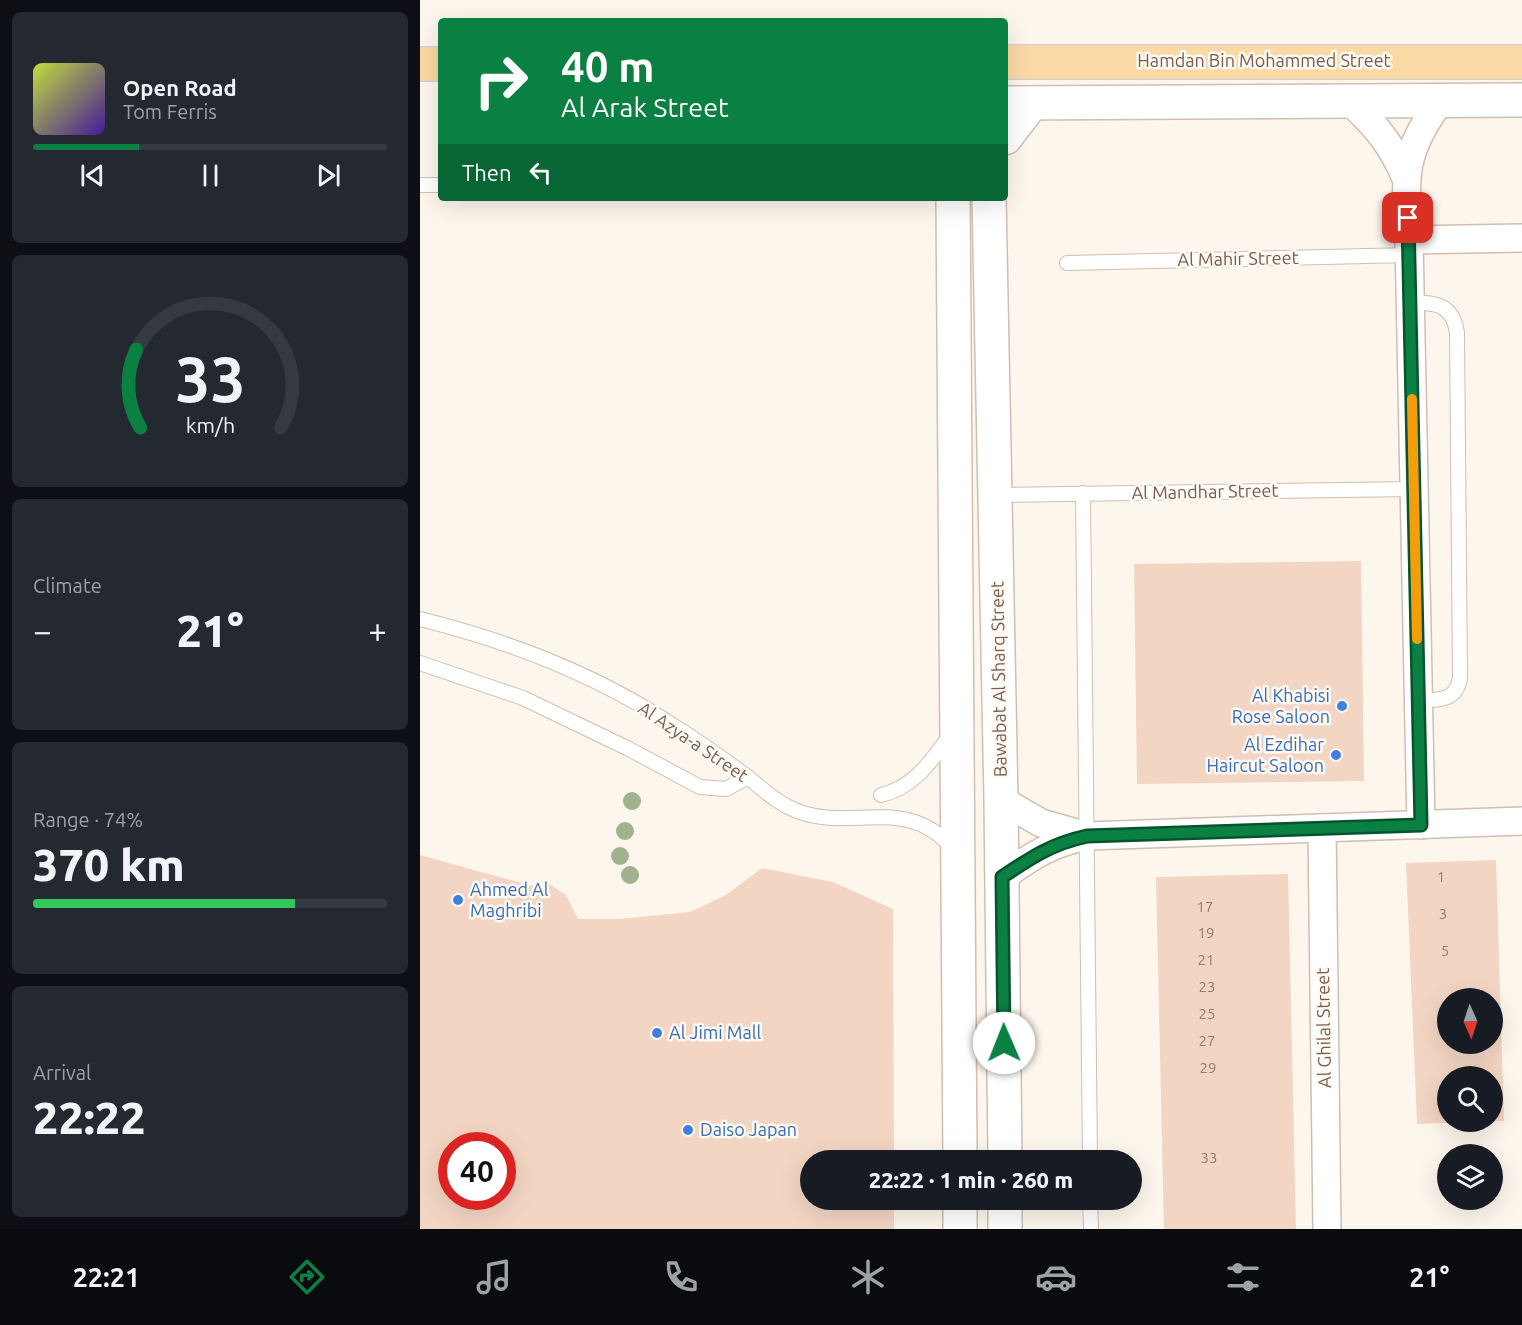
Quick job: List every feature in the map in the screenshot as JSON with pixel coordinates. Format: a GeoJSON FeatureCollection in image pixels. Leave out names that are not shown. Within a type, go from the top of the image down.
{"type":"FeatureCollection","features":[{"type":"Feature","properties":{"kind":"main road","name":"Hamdan Bin Mohammed Street"},"geometry":{"type":"LineString","coordinates":[[1008,62],[1522,62]]}},
{"type":"Feature","properties":{"kind":"main road"},"geometry":{"type":"LineString","coordinates":[[420,64],[438,64]]}},
{"type":"Feature","properties":{"kind":"street"},"geometry":{"type":"LineString","coordinates":[[1405,176],[1416,141],[1441,100]]}},
{"type":"Feature","properties":{"kind":"street"},"geometry":{"type":"LineString","coordinates":[[1008,130],[1018,103],[1522,100]]}},
{"type":"Feature","properties":{"kind":"street"},"geometry":{"type":"LineString","coordinates":[[1349,101],[1395,152],[1405,176],[1411,302],[1421,825]]}},
{"type":"Feature","properties":{"kind":"street"},"geometry":{"type":"LineString","coordinates":[[953,201],[960,1150]]}},
{"type":"Feature","properties":{"kind":"street","name":"Bawabat Al Sharq Street"},"geometry":{"type":"LineString","coordinates":[[989,201],[1001,800],[1005,1150]]}},
{"type":"Feature","properties":{"kind":"street","name":"Al Mahir Street"},"geometry":{"type":"LineString","coordinates":[[1409,247],[1522,238]]}},
{"type":"Feature","properties":{"kind":"street"},"geometry":{"type":"LineString","coordinates":[[1001,800],[1041,823],[1087,836]]}},
{"type":"Feature","properties":{"kind":"street"},"geometry":{"type":"LineString","coordinates":[[1002,877],[1040,851],[1060,842],[1087,836],[1522,821]]}},
{"type":"Feature","properties":{"kind":"street","name":"Al Ghilal Street"},"geometry":{"type":"LineString","coordinates":[[1322,828],[1327,1229]]}},
{"type":"Feature","properties":{"kind":"street"},"geometry":{"type":"LineString","coordinates":[[960,1210],[960,1229]]}},
{"type":"Feature","properties":{"kind":"street"},"geometry":{"type":"LineString","coordinates":[[1005,1210],[1005,1229]]}},
{"type":"Feature","properties":{"kind":"lane"},"geometry":{"type":"LineString","coordinates":[[420,185],[438,185]]}},
{"type":"Feature","properties":{"kind":"lane","name":"Al Mahir Street"},"geometry":{"type":"LineString","coordinates":[[1067,263],[1409,247]]}},
{"type":"Feature","properties":{"kind":"lane"},"geometry":{"type":"LineString","coordinates":[[1411,302],[1437,303],[1445,307],[1452,315],[1457,333],[1460,678],[1459,686],[1447,699],[1418,701]]}},
{"type":"Feature","properties":{"kind":"lane","name":"Al Mandhar Street"},"geometry":{"type":"LineString","coordinates":[[995,495],[1414,489]]}},
{"type":"Feature","properties":{"kind":"lane"},"geometry":{"type":"LineString","coordinates":[[1083,494],[1090,1150]]}},
{"type":"Feature","properties":{"kind":"lane","name":"Al Azya-a Street"},"geometry":{"type":"LineString","coordinates":[[420,619],[501,642],[588,678],[672,724],[748,777],[780,804],[805,814],[832,818],[898,817],[921,824],[942,836],[958,855]]}},
{"type":"Feature","properties":{"kind":"lane"},"geometry":{"type":"LineString","coordinates":[[420,663],[523,698],[630,748],[700,787],[726,789],[748,777]]}},
{"type":"Feature","properties":{"kind":"lane"},"geometry":{"type":"LineString","coordinates":[[881,795],[896,792],[920,773],[957,725]]}},
{"type":"Feature","properties":{"kind":"lane"},"geometry":{"type":"LineString","coordinates":[[1090,1210],[1091,1229]]}},
{"type":"Feature","properties":{"kind":"building"},"geometry":{"type":"Polygon","coordinates":[[[1361,561],[1364,781],[1137,784],[1134,564],[1361,561]]]}},
{"type":"Feature","properties":{"kind":"building","name":"Al Jimi Mall"},"geometry":{"type":"Polygon","coordinates":[[[420,855],[532,886],[549,884],[566,895],[578,919],[620,919],[690,912],[726,895],[762,868],[833,882],[893,909],[894,1150],[800,1150],[800,1210],[894,1210],[894,1229],[420,1229],[420,855]]]}},
{"type":"Feature","properties":{"kind":"building"},"geometry":{"type":"Polygon","coordinates":[[[1496,860],[1500,988],[1437,988],[1437,1054],[1502,1054],[1502,1066],[1437,1066],[1437,1123],[1417,1124],[1406,863],[1496,860]]]}},
{"type":"Feature","properties":{"kind":"building"},"geometry":{"type":"Polygon","coordinates":[[[1288,874],[1296,1229],[1164,1229],[1156,877],[1288,874]]]}},
{"type":"Feature","properties":{"kind":"slow traffic"},"geometry":{"type":"LineString","coordinates":[[1412,399],[1417,639]]}},
{"type":"Feature","properties":{"kind":"place","name":"Al Khabisi Rose Saloon"},"geometry":{"type":"Point","coordinates":[1342,706]}},
{"type":"Feature","properties":{"kind":"place","name":"Al Ezdihar Haircut Saloon"},"geometry":{"type":"Point","coordinates":[1336,755]}},
{"type":"Feature","properties":{"kind":"place","name":"Ahmed Al Maghribi"},"geometry":{"type":"Point","coordinates":[458,900]}},
{"type":"Feature","properties":{"kind":"place","name":"Al Jimi Mall"},"geometry":{"type":"Point","coordinates":[657,1033]}},
{"type":"Feature","properties":{"kind":"place","name":"Daiso Japan"},"geometry":{"type":"Point","coordinates":[688,1130]}},
{"type":"Feature","properties":{"kind":"route"},"geometry":{"type":"LineString","coordinates":[[1004,1043],[1002,877],[1040,851],[1060,842],[1087,836],[1421,825],[1408,218]]}}]}
